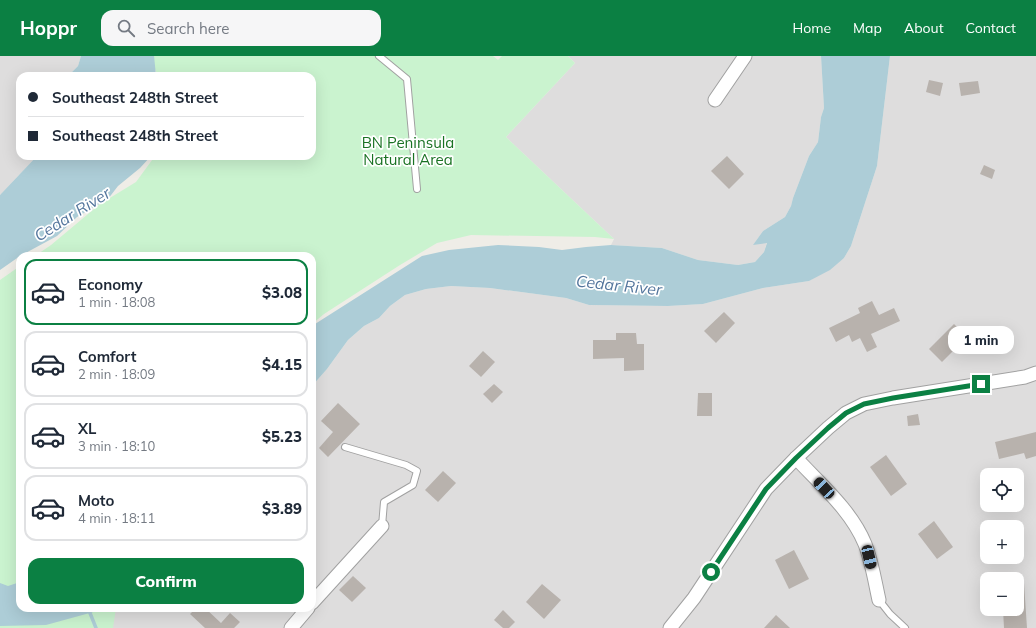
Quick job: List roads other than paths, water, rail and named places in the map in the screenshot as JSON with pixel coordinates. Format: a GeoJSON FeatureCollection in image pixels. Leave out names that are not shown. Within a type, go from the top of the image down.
{"type":"FeatureCollection","features":[{"type":"Feature","properties":{"kind":"street"},"geometry":{"type":"LineString","coordinates":[[715,100],[745,56]]}},
{"type":"Feature","properties":{"kind":"street"},"geometry":{"type":"LineString","coordinates":[[670,628],[694,598],[766,489],[796,458],[846,413],[864,404],[1025,377],[1036,373]]}},
{"type":"Feature","properties":{"kind":"street"},"geometry":{"type":"LineString","coordinates":[[796,458],[838,504],[861,535],[869,557],[879,600]]}},
{"type":"Feature","properties":{"kind":"street"},"geometry":{"type":"LineString","coordinates":[[316,600],[382,526]]}},
{"type":"Feature","properties":{"kind":"street"},"geometry":{"type":"LineString","coordinates":[[291,628],[305,612]]}},
{"type":"Feature","properties":{"kind":"lane"},"geometry":{"type":"LineString","coordinates":[[379,56],[407,79],[417,189]]}},
{"type":"Feature","properties":{"kind":"lane"},"geometry":{"type":"LineString","coordinates":[[345,447],[406,465],[417,471],[413,485],[384,502],[382,526]]}},
{"type":"Feature","properties":{"kind":"lane"},"geometry":{"type":"LineString","coordinates":[[879,600],[890,614],[905,628]]}},
{"type":"Feature","properties":{"kind":"water"},"geometry":{"type":"Polygon","coordinates":[[[81,56],[137,56],[151,72],[72,72],[78,66],[81,56]]]}},
{"type":"Feature","properties":{"kind":"water"},"geometry":{"type":"Polygon","coordinates":[[[821,56],[890,56],[877,166],[851,246],[844,258],[830,270],[809,281],[763,288],[703,304],[668,306],[589,305],[566,298],[490,288],[451,286],[426,289],[405,295],[390,306],[379,318],[364,326],[348,340],[316,381],[316,323],[422,256],[449,250],[498,245],[562,250],[611,245],[662,248],[698,260],[738,265],[755,262],[764,252],[767,243],[753,245],[763,231],[785,217],[791,206],[809,156],[818,142],[821,117],[824,108],[821,56]]]}},
{"type":"Feature","properties":{"kind":"water"},"geometry":{"type":"Polygon","coordinates":[[[33,160],[147,160],[118,186],[108,199],[77,217],[57,236],[27,252],[16,252],[16,259],[0,270],[0,195],[33,160]]]}},
{"type":"Feature","properties":{"kind":"water"},"geometry":{"type":"Polygon","coordinates":[[[0,583],[8,586],[16,583],[16,612],[93,612],[46,625],[0,626],[0,583]]]}},
{"type":"Feature","properties":{"kind":"waterway","name":"Cedar River"},"geometry":{"type":"LineString","coordinates":[[144,56],[146,72]]}},
{"type":"Feature","properties":{"kind":"waterway"},"geometry":{"type":"LineString","coordinates":[[90,612],[96,628]]}},
{"type":"Feature","properties":{"kind":"park label","name":"BN Peninsula Natural Area"},"geometry":{"type":"Point","coordinates":[408,152]}}]}
